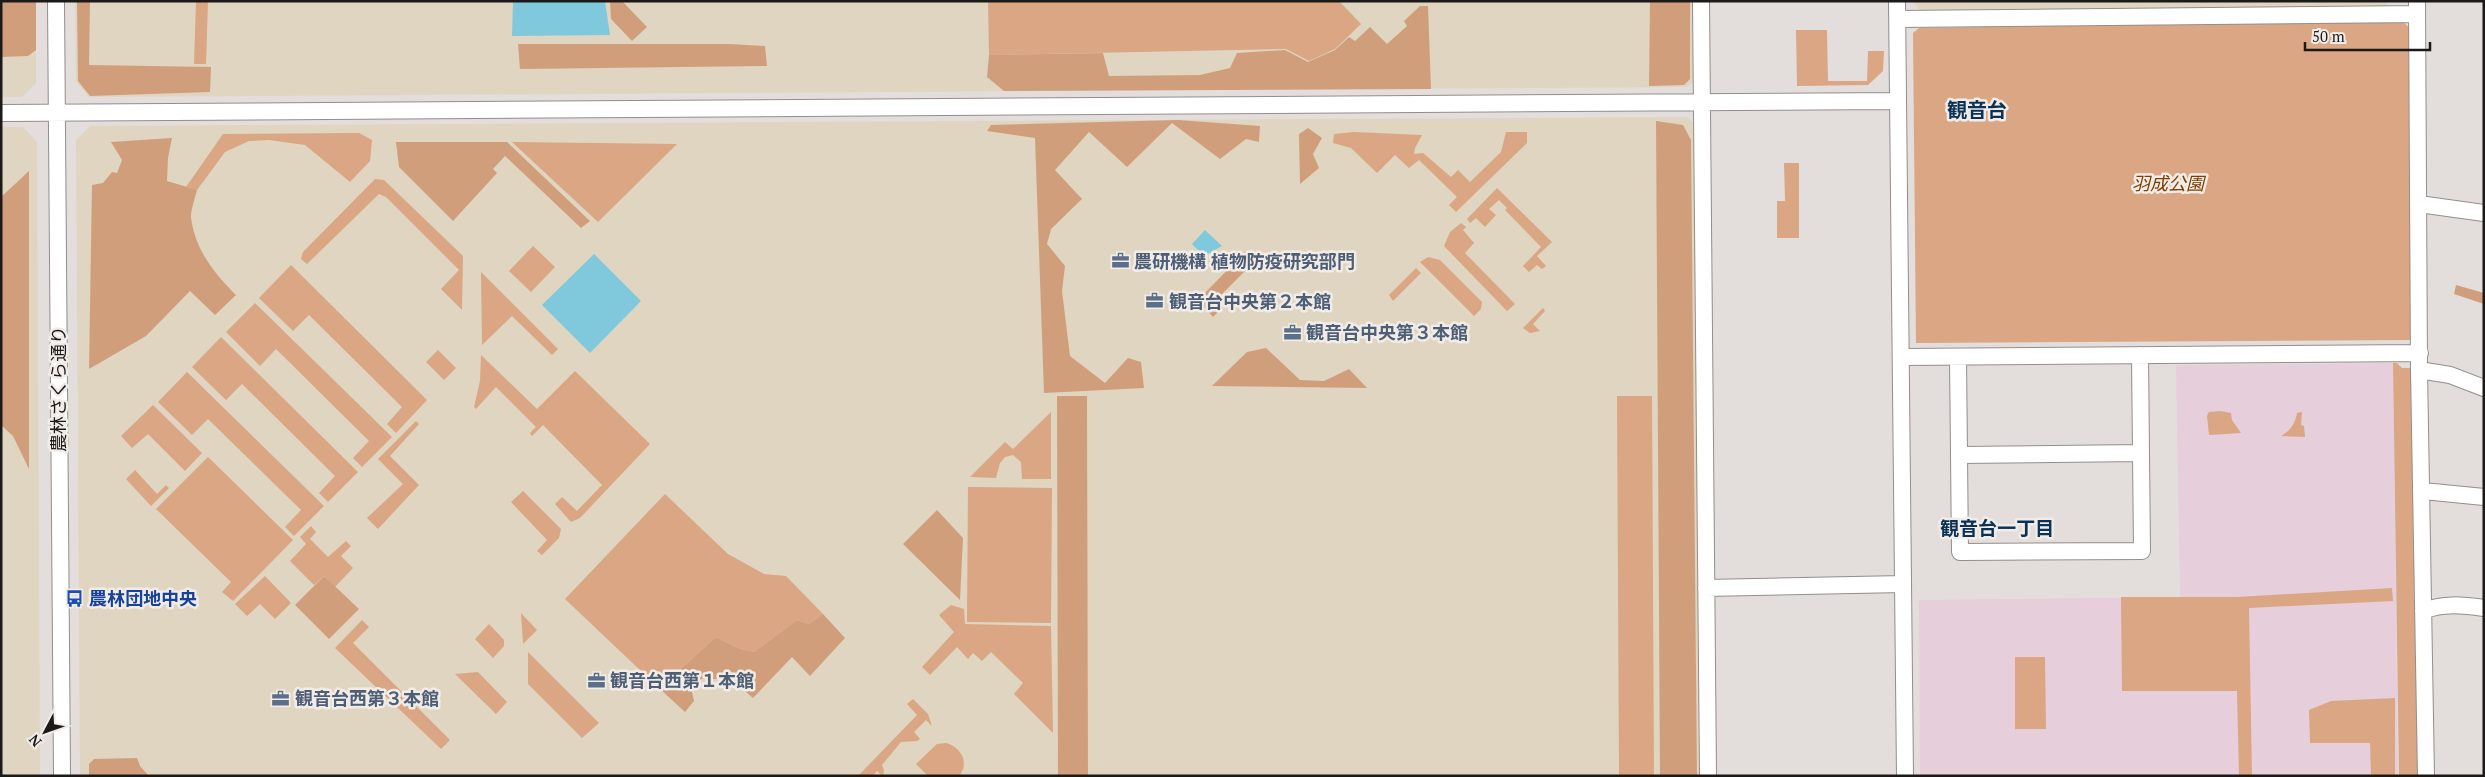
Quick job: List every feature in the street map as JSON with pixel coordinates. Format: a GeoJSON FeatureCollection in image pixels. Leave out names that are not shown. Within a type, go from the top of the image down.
{"type":"FeatureCollection","features":[{"type":"Feature","properties":{"kind":"street","name":"農林さくら通り"},"geometry":{"type":"LineString","coordinates":[[56,1],[62,776]]}},
{"type":"Feature","properties":{"kind":"street"},"geometry":{"type":"LineString","coordinates":[[1702,1],[1708,776]]}},
{"type":"Feature","properties":{"kind":"street"},"geometry":{"type":"LineString","coordinates":[[1898,1],[1905,776]]}},
{"type":"Feature","properties":{"kind":"street"},"geometry":{"type":"LineString","coordinates":[[1898,19],[2417,8],[2419,370],[2423,491],[2426,776]]}},
{"type":"Feature","properties":{"kind":"street"},"geometry":{"type":"LineString","coordinates":[[1,113],[1898,101]]}},
{"type":"Feature","properties":{"kind":"street"},"geometry":{"type":"LineString","coordinates":[[2419,204],[2484,213]]}},
{"type":"Feature","properties":{"kind":"street"},"geometry":{"type":"LineString","coordinates":[[1901,358],[2420,352]]}},
{"type":"Feature","properties":{"kind":"street"},"geometry":{"type":"LineString","coordinates":[[1958,357],[1960,552],[2142,551],[2140,355]]}},
{"type":"Feature","properties":{"kind":"street"},"geometry":{"type":"LineString","coordinates":[[2419,370],[2450,375],[2484,388]]}},
{"type":"Feature","properties":{"kind":"street"},"geometry":{"type":"LineString","coordinates":[[1959,455],[2141,453]]}},
{"type":"Feature","properties":{"kind":"street"},"geometry":{"type":"LineString","coordinates":[[2423,491],[2484,497]]}},
{"type":"Feature","properties":{"kind":"street"},"geometry":{"type":"LineString","coordinates":[[1706,588],[1903,584]]}},
{"type":"Feature","properties":{"kind":"street"},"geometry":{"type":"LineString","coordinates":[[2423,611],[2440,606],[2454,605],[2484,608]]}},
{"type":"Feature","properties":{"kind":"shaded area"},"geometry":{"type":"Polygon","coordinates":[[[1,1],[36,1],[36,83],[22,97],[1,97],[1,1]]]}},
{"type":"Feature","properties":{"kind":"shaded area"},"geometry":{"type":"Polygon","coordinates":[[[1,1],[36,1],[36,50],[28,56],[1,57],[1,1]]]}},
{"type":"Feature","properties":{"kind":"shaded area"},"geometry":{"type":"Polygon","coordinates":[[[75,1],[1693,1],[1694,81],[1687,87],[89,97],[76,82],[75,1]]]}},
{"type":"Feature","properties":{"kind":"shaded area"},"geometry":{"type":"Polygon","coordinates":[[[77,1],[90,1],[89,65],[211,67],[210,92],[90,96],[78,81],[77,1]]]}},
{"type":"Feature","properties":{"kind":"shaded area"},"geometry":{"type":"Polygon","coordinates":[[[610,1],[622,1],[647,27],[632,41],[611,19],[610,1]]]}},
{"type":"Feature","properties":{"kind":"shaded area"},"geometry":{"type":"Polygon","coordinates":[[[1650,1],[1690,1],[1690,79],[1684,85],[1649,86],[1650,1]]]}},
{"type":"Feature","properties":{"kind":"shaded area"},"geometry":{"type":"Polygon","coordinates":[[[1913,1],[2386,1],[2387,7],[1920,11],[1913,1]]]}},
{"type":"Feature","properties":{"kind":"shaded area"},"geometry":{"type":"Polygon","coordinates":[[[1420,6],[1428,6],[1431,89],[1004,91],[987,77],[989,55],[1103,53],[1109,76],[1200,75],[1230,68],[1237,53],[1285,50],[1308,62],[1335,50],[1349,37],[1355,41],[1370,27],[1387,44],[1407,26],[1404,21],[1420,6]]]}},
{"type":"Feature","properties":{"kind":"shaded area"},"geometry":{"type":"Polygon","coordinates":[[[518,44],[729,44],[765,46],[767,66],[520,69],[518,44]]]}},
{"type":"Feature","properties":{"kind":"shaded area"},"geometry":{"type":"Polygon","coordinates":[[[1687,117],[1695,124],[1699,776],[80,776],[76,140],[90,126],[1687,117]]]}},
{"type":"Feature","properties":{"kind":"shaded area"},"geometry":{"type":"Polygon","coordinates":[[[1178,120],[1260,126],[1259,142],[1246,139],[1220,159],[1172,123],[1127,167],[1089,132],[1055,170],[1082,199],[1051,229],[1047,244],[1065,266],[1062,291],[1070,356],[1105,383],[1128,358],[1141,362],[1144,388],[1044,393],[1035,138],[987,131],[991,125],[1178,120]]]}},
{"type":"Feature","properties":{"kind":"shaded area"},"geometry":{"type":"Polygon","coordinates":[[[1656,121],[1683,125],[1691,140],[1697,776],[1660,776],[1656,121]]]}},
{"type":"Feature","properties":{"kind":"shaded area"},"geometry":{"type":"Polygon","coordinates":[[[1,127],[23,127],[37,142],[40,776],[1,776],[1,127]]]}},
{"type":"Feature","properties":{"kind":"shaded area"},"geometry":{"type":"Polygon","coordinates":[[[1308,128],[1322,138],[1313,154],[1319,168],[1300,184],[1299,134],[1308,128]]]}},
{"type":"Feature","properties":{"kind":"shaded area"},"geometry":{"type":"Polygon","coordinates":[[[172,138],[168,158],[167,181],[197,190],[191,217],[197,240],[213,269],[236,295],[215,315],[190,291],[146,336],[89,369],[92,185],[103,183],[112,172],[117,173],[122,160],[111,142],[172,138]]]}},
{"type":"Feature","properties":{"kind":"shaded area"},"geometry":{"type":"Polygon","coordinates":[[[396,142],[507,142],[590,221],[581,228],[505,156],[493,169],[497,173],[453,221],[399,167],[396,142]]]}},
{"type":"Feature","properties":{"kind":"shaded area"},"geometry":{"type":"Polygon","coordinates":[[[29,171],[29,469],[13,436],[1,425],[1,197],[29,171]]]}},
{"type":"Feature","properties":{"kind":"shaded area"},"geometry":{"type":"Polygon","coordinates":[[[1246,251],[1256,260],[1220,296],[1227,303],[1213,317],[1198,300],[1246,251]]]}},
{"type":"Feature","properties":{"kind":"shaded area"},"geometry":{"type":"Polygon","coordinates":[[[2456,285],[2484,293],[2484,304],[2454,294],[2456,285]]]}},
{"type":"Feature","properties":{"kind":"shaded area"},"geometry":{"type":"Polygon","coordinates":[[[1266,348],[1300,380],[1324,381],[1349,369],[1367,388],[1212,386],[1247,352],[1266,348]]]}},
{"type":"Feature","properties":{"kind":"shaded area"},"geometry":{"type":"Polygon","coordinates":[[[2393,363],[2398,776],[1920,776],[1919,600],[2180,597],[2176,365],[2393,363]]]}},
{"type":"Feature","properties":{"kind":"shaded area"},"geometry":{"type":"Polygon","coordinates":[[[1057,396],[1087,396],[1088,776],[1058,776],[1057,396]]]}},
{"type":"Feature","properties":{"kind":"shaded area"},"geometry":{"type":"Polygon","coordinates":[[[937,510],[963,538],[960,600],[903,544],[937,510]]]}},
{"type":"Feature","properties":{"kind":"shaded area"},"geometry":{"type":"Polygon","coordinates":[[[324,576],[359,609],[329,639],[295,605],[324,576]]]}},
{"type":"Feature","properties":{"kind":"shaded area"},"geometry":{"type":"Polygon","coordinates":[[[823,614],[845,638],[810,676],[792,657],[753,698],[731,679],[701,679],[691,687],[694,701],[685,712],[659,688],[716,637],[738,648],[754,652],[797,620],[809,624],[823,614]]]}},
{"type":"Feature","properties":{"kind":"shaded area"},"geometry":{"type":"Polygon","coordinates":[[[137,758],[140,766],[149,776],[89,776],[89,764],[94,759],[137,758]]]}},
{"type":"Feature","properties":{"kind":"green space"},"geometry":{"type":"Polygon","coordinates":[[[196,1],[208,1],[206,64],[194,64],[196,1]]]}},
{"type":"Feature","properties":{"kind":"green space"},"geometry":{"type":"Polygon","coordinates":[[[988,1],[1339,1],[1361,24],[1335,49],[1309,61],[1286,49],[989,55],[988,1]]]}},
{"type":"Feature","properties":{"kind":"green space","name":"羽成公園"},"geometry":{"type":"Polygon","coordinates":[[[2402,21],[2412,30],[2412,340],[1916,343],[1913,33],[1919,28],[2402,21]]]}},
{"type":"Feature","properties":{"kind":"green space"},"geometry":{"type":"Polygon","coordinates":[[[1796,30],[1827,30],[1828,81],[1867,81],[1868,51],[1884,51],[1883,71],[1868,85],[1797,86],[1796,30]]]}},
{"type":"Feature","properties":{"kind":"green space"},"geometry":{"type":"Polygon","coordinates":[[[1354,132],[1422,135],[1414,154],[1423,153],[1451,177],[1458,170],[1470,182],[1501,152],[1506,132],[1527,132],[1527,143],[1456,212],[1449,205],[1457,197],[1419,160],[1409,168],[1395,155],[1377,173],[1351,148],[1333,143],[1334,134],[1354,132]]]}},
{"type":"Feature","properties":{"kind":"green space"},"geometry":{"type":"Polygon","coordinates":[[[359,133],[372,140],[370,161],[350,182],[305,145],[269,140],[249,141],[225,152],[197,190],[186,187],[223,134],[359,133]]]}},
{"type":"Feature","properties":{"kind":"green space"},"geometry":{"type":"Polygon","coordinates":[[[512,142],[677,144],[598,222],[512,142]]]}},
{"type":"Feature","properties":{"kind":"green space"},"geometry":{"type":"Polygon","coordinates":[[[1784,163],[1799,163],[1799,238],[1777,238],[1777,201],[1785,201],[1784,163]]]}},
{"type":"Feature","properties":{"kind":"green space"},"geometry":{"type":"Polygon","coordinates":[[[375,179],[384,180],[463,256],[462,310],[441,289],[459,270],[386,197],[379,194],[307,264],[301,259],[303,252],[375,179]]]}},
{"type":"Feature","properties":{"kind":"green space"},"geometry":{"type":"Polygon","coordinates":[[[1497,188],[1552,242],[1537,256],[1546,266],[1542,269],[1537,265],[1529,272],[1523,266],[1541,247],[1505,210],[1507,208],[1499,200],[1489,209],[1496,215],[1485,227],[1476,218],[1470,223],[1467,219],[1497,188]]]}},
{"type":"Feature","properties":{"kind":"green space"},"geometry":{"type":"Polygon","coordinates":[[[1461,223],[1466,227],[1463,230],[1474,243],[1465,253],[1515,304],[1507,311],[1444,246],[1450,232],[1461,223]]]}},
{"type":"Feature","properties":{"kind":"green space"},"geometry":{"type":"Polygon","coordinates":[[[533,246],[555,267],[531,292],[509,271],[533,246]]]}},
{"type":"Feature","properties":{"kind":"green space"},"geometry":{"type":"Polygon","coordinates":[[[1428,257],[1440,260],[1482,302],[1481,309],[1474,316],[1420,262],[1428,257]]]}},
{"type":"Feature","properties":{"kind":"green space"},"geometry":{"type":"Polygon","coordinates":[[[291,265],[427,400],[396,433],[387,424],[402,407],[309,315],[293,331],[259,298],[291,265]]]}},
{"type":"Feature","properties":{"kind":"green space"},"geometry":{"type":"Polygon","coordinates":[[[1416,268],[1421,273],[1393,301],[1389,295],[1416,268]]]}},
{"type":"Feature","properties":{"kind":"green space"},"geometry":{"type":"Polygon","coordinates":[[[481,272],[558,349],[552,355],[512,316],[482,345],[481,272]]]}},
{"type":"Feature","properties":{"kind":"green space"},"geometry":{"type":"Polygon","coordinates":[[[255,303],[392,437],[362,467],[353,458],[369,441],[276,349],[260,366],[226,332],[255,303]]]}},
{"type":"Feature","properties":{"kind":"green space"},"geometry":{"type":"Polygon","coordinates":[[[1543,308],[1545,311],[1533,324],[1540,331],[1530,333],[1523,328],[1543,308]]]}},
{"type":"Feature","properties":{"kind":"green space"},"geometry":{"type":"Polygon","coordinates":[[[221,337],[358,472],[328,502],[319,493],[335,476],[242,384],[226,400],[192,367],[221,337]]]}},
{"type":"Feature","properties":{"kind":"green space"},"geometry":{"type":"Polygon","coordinates":[[[438,350],[456,368],[444,380],[426,362],[438,350]]]}},
{"type":"Feature","properties":{"kind":"green space"},"geometry":{"type":"Polygon","coordinates":[[[481,355],[537,409],[575,371],[650,444],[580,518],[571,522],[555,504],[562,497],[577,511],[602,485],[543,425],[532,436],[530,433],[536,427],[496,387],[476,409],[474,407],[480,381],[481,355]]]}},
{"type":"Feature","properties":{"kind":"green space"},"geometry":{"type":"Polygon","coordinates":[[[2393,363],[2397,363],[2402,368],[2413,368],[2419,776],[2399,776],[2393,363]]]}},
{"type":"Feature","properties":{"kind":"green space"},"geometry":{"type":"Polygon","coordinates":[[[187,372],[324,506],[294,536],[285,527],[301,510],[208,419],[192,435],[158,402],[187,372]]]}},
{"type":"Feature","properties":{"kind":"green space"},"geometry":{"type":"Polygon","coordinates":[[[1617,396],[1652,396],[1654,776],[1619,776],[1617,396]]]}},
{"type":"Feature","properties":{"kind":"green space"},"geometry":{"type":"Polygon","coordinates":[[[153,405],[202,453],[185,471],[148,434],[132,448],[121,436],[153,405]]]}},
{"type":"Feature","properties":{"kind":"green space"},"geometry":{"type":"Polygon","coordinates":[[[1051,412],[1051,479],[1022,479],[1021,462],[1013,455],[1005,457],[1000,463],[996,478],[970,477],[1005,442],[1013,449],[1051,412]]]}},
{"type":"Feature","properties":{"kind":"green space"},"geometry":{"type":"Polygon","coordinates":[[[2209,412],[2231,413],[2232,420],[2241,433],[2209,435],[2207,416],[2209,412]]]}},
{"type":"Feature","properties":{"kind":"green space"},"geometry":{"type":"Polygon","coordinates":[[[2302,412],[2301,425],[2304,426],[2305,437],[2281,436],[2292,426],[2297,413],[2302,412]]]}},
{"type":"Feature","properties":{"kind":"green space"},"geometry":{"type":"Polygon","coordinates":[[[416,421],[419,424],[390,456],[419,485],[378,529],[367,518],[403,484],[378,459],[416,421]]]}},
{"type":"Feature","properties":{"kind":"green space"},"geometry":{"type":"Polygon","coordinates":[[[208,457],[293,540],[233,601],[222,592],[231,582],[156,509],[208,457]]]}},
{"type":"Feature","properties":{"kind":"green space"},"geometry":{"type":"Polygon","coordinates":[[[135,470],[157,494],[166,485],[169,488],[151,506],[126,479],[135,470]]]}},
{"type":"Feature","properties":{"kind":"green space"},"geometry":{"type":"Polygon","coordinates":[[[968,487],[1052,488],[1051,623],[967,622],[968,487]]]}},
{"type":"Feature","properties":{"kind":"green space"},"geometry":{"type":"Polygon","coordinates":[[[523,491],[561,529],[559,538],[542,555],[537,551],[547,540],[511,502],[523,491]]]}},
{"type":"Feature","properties":{"kind":"green space"},"geometry":{"type":"Polygon","coordinates":[[[665,494],[728,554],[764,574],[786,576],[823,614],[809,624],[797,620],[754,652],[738,648],[716,637],[659,688],[565,599],[665,494]]]}},
{"type":"Feature","properties":{"kind":"green space"},"geometry":{"type":"Polygon","coordinates":[[[311,526],[316,532],[310,539],[328,557],[346,541],[351,546],[341,556],[353,568],[335,587],[324,576],[314,585],[290,561],[306,544],[300,537],[311,526]]]}},
{"type":"Feature","properties":{"kind":"green space"},"geometry":{"type":"Polygon","coordinates":[[[265,576],[291,603],[275,619],[260,604],[247,616],[235,604],[265,576]]]}},
{"type":"Feature","properties":{"kind":"green space"},"geometry":{"type":"Polygon","coordinates":[[[2392,588],[2393,601],[2249,608],[2252,776],[2239,776],[2237,691],[2122,691],[2121,597],[2237,597],[2392,588]]]}},
{"type":"Feature","properties":{"kind":"green space"},"geometry":{"type":"Polygon","coordinates":[[[951,605],[964,609],[965,624],[1051,626],[1053,733],[1014,694],[1023,683],[991,652],[982,661],[973,653],[968,659],[957,647],[930,675],[922,667],[954,632],[939,615],[951,605]]]}},
{"type":"Feature","properties":{"kind":"green space"},"geometry":{"type":"Polygon","coordinates":[[[521,613],[537,630],[523,644],[521,613]]]}},
{"type":"Feature","properties":{"kind":"green space"},"geometry":{"type":"Polygon","coordinates":[[[362,620],[369,627],[353,643],[450,740],[441,749],[335,648],[362,620]]]}},
{"type":"Feature","properties":{"kind":"green space"},"geometry":{"type":"Polygon","coordinates":[[[489,624],[504,640],[504,646],[493,658],[475,639],[489,624]]]}},
{"type":"Feature","properties":{"kind":"green space"},"geometry":{"type":"Polygon","coordinates":[[[528,652],[599,723],[582,738],[528,684],[528,652]]]}},
{"type":"Feature","properties":{"kind":"green space"},"geometry":{"type":"Polygon","coordinates":[[[2015,657],[2045,657],[2046,729],[2015,729],[2015,657]]]}},
{"type":"Feature","properties":{"kind":"green space"},"geometry":{"type":"Polygon","coordinates":[[[478,672],[507,702],[496,714],[455,674],[478,672]]]}},
{"type":"Feature","properties":{"kind":"green space"},"geometry":{"type":"Polygon","coordinates":[[[2395,698],[2395,776],[2371,776],[2370,743],[2310,743],[2309,710],[2331,701],[2395,698]]]}},
{"type":"Feature","properties":{"kind":"green space"},"geometry":{"type":"Polygon","coordinates":[[[913,699],[928,714],[932,726],[926,720],[914,732],[920,739],[917,741],[901,742],[882,765],[884,770],[883,776],[877,771],[873,776],[858,776],[917,715],[907,704],[913,699]]]}},
{"type":"Feature","properties":{"kind":"green space"},"geometry":{"type":"Polygon","coordinates":[[[946,743],[960,752],[964,761],[962,771],[959,776],[928,776],[916,764],[937,744],[946,743]]]}},
{"type":"Feature","properties":{"kind":"water"},"geometry":{"type":"Polygon","coordinates":[[[513,1],[605,1],[610,35],[512,36],[513,1]]]}},
{"type":"Feature","properties":{"kind":"water"},"geometry":{"type":"Polygon","coordinates":[[[1205,230],[1222,246],[1204,256],[1192,244],[1205,230]]]}},
{"type":"Feature","properties":{"kind":"water"},"geometry":{"type":"Polygon","coordinates":[[[594,254],[641,301],[590,353],[542,305],[594,254]]]}},
{"type":"Feature","properties":{"kind":"place","name":"農研機構 植物防疫研究部門"},"geometry":{"type":"Point","coordinates":[1120,261]}},
{"type":"Feature","properties":{"kind":"place","name":"観音台中央第２本館"},"geometry":{"type":"Point","coordinates":[1155,301]}},
{"type":"Feature","properties":{"kind":"place","name":"観音台中央第３本館"},"geometry":{"type":"Point","coordinates":[1292,332]}},
{"type":"Feature","properties":{"kind":"place","name":"農林団地中央"},"geometry":{"type":"Point","coordinates":[75,598]}},
{"type":"Feature","properties":{"kind":"place","name":"観音台西第１本館"},"geometry":{"type":"Point","coordinates":[596,680]}},
{"type":"Feature","properties":{"kind":"place","name":"観音台西第３本館"},"geometry":{"type":"Point","coordinates":[281,698]}},
{"type":"Feature","properties":{"kind":"district","name":"観音台"},"geometry":{"type":"Point","coordinates":[1977,109]}},
{"type":"Feature","properties":{"kind":"district","name":"観音台一丁目"},"geometry":{"type":"Point","coordinates":[1997,527]}}]}
